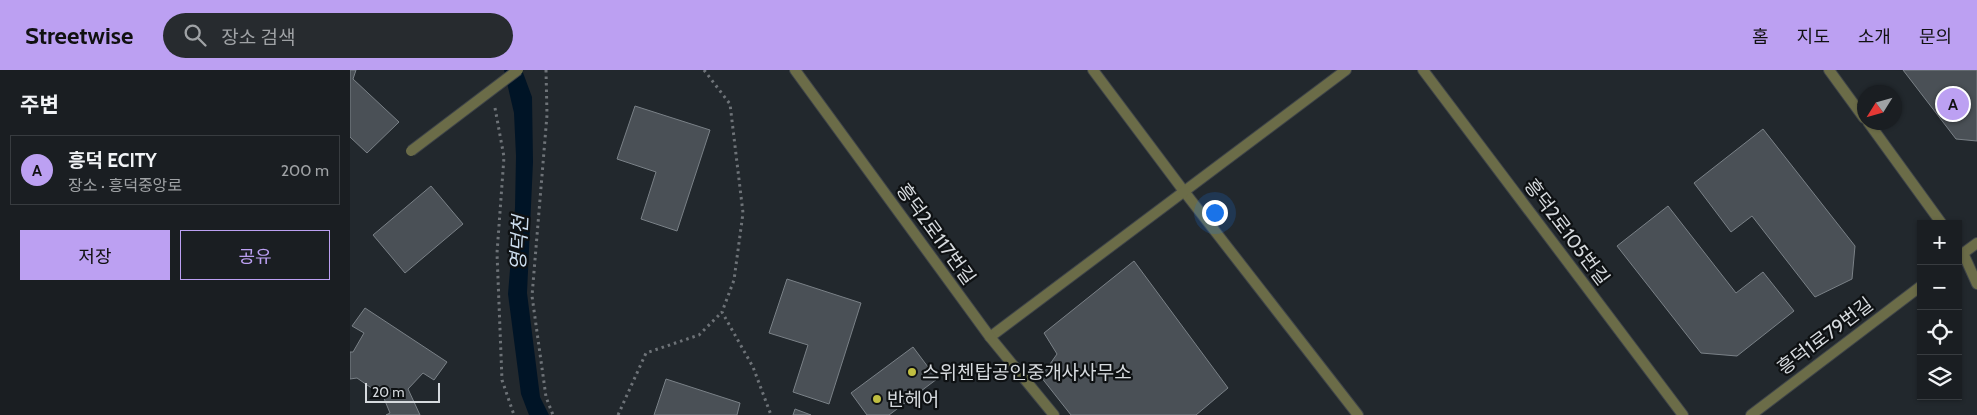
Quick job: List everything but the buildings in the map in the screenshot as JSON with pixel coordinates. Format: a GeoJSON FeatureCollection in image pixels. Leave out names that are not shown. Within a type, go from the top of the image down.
{"type":"FeatureCollection","features":[{"type":"Feature","properties":{"kind":"street"},"geometry":{"type":"LineString","coordinates":[[411,151],[518,70]]}},
{"type":"Feature","properties":{"kind":"street","name":"흥덕2로117번길"},"geometry":{"type":"LineString","coordinates":[[795,70],[990,337],[1054,415]]}},
{"type":"Feature","properties":{"kind":"street"},"geometry":{"type":"LineString","coordinates":[[1093,70],[1183,190],[1358,415]]}},
{"type":"Feature","properties":{"kind":"street"},"geometry":{"type":"LineString","coordinates":[[990,337],[1183,190],[1346,70]]}},
{"type":"Feature","properties":{"kind":"street","name":"흥덕2로105번길"},"geometry":{"type":"LineString","coordinates":[[1423,70],[1683,415]]}},
{"type":"Feature","properties":{"kind":"street"},"geometry":{"type":"LineString","coordinates":[[1829,70],[1857,108]]}},
{"type":"Feature","properties":{"kind":"street"},"geometry":{"type":"LineString","coordinates":[[1874,130],[1939,220]]}},
{"type":"Feature","properties":{"kind":"street"},"geometry":{"type":"LineString","coordinates":[[1962,251],[1977,243]]}},
{"type":"Feature","properties":{"kind":"street"},"geometry":{"type":"LineString","coordinates":[[1962,254],[1977,265]]}},
{"type":"Feature","properties":{"kind":"street"},"geometry":{"type":"LineString","coordinates":[[1962,256],[1977,284]]}},
{"type":"Feature","properties":{"kind":"street","name":"흥덕1로79번길"},"geometry":{"type":"LineString","coordinates":[[1751,415],[1917,289]]}},
{"type":"Feature","properties":{"kind":"path"},"geometry":{"type":"LineString","coordinates":[[546,70],[546,116],[532,296],[546,397],[553,415]]}},
{"type":"Feature","properties":{"kind":"path"},"geometry":{"type":"LineString","coordinates":[[618,415],[646,353],[699,335],[722,312],[734,280],[743,213],[730,104],[704,70]]}},
{"type":"Feature","properties":{"kind":"path"},"geometry":{"type":"LineString","coordinates":[[494,99],[504,157],[497,254],[502,380],[514,415]]}},
{"type":"Feature","properties":{"kind":"path"},"geometry":{"type":"LineString","coordinates":[[722,312],[753,368],[771,415]]}},
{"type":"Feature","properties":{"kind":"water","name":"영덕천"},"geometry":{"type":"Polygon","coordinates":[[[504,70],[522,70],[532,97],[533,162],[527,293],[540,397],[549,415],[529,415],[521,394],[508,294],[515,208],[516,156],[514,113],[504,70]]]}},
{"type":"Feature","properties":{"kind":"place","name":"흥덕 ECITY"},"geometry":{"type":"Point","coordinates":[1953,104]}},
{"type":"Feature","properties":{"kind":"place","name":"스위첸탑공인중개사사무소"},"geometry":{"type":"Point","coordinates":[912,372]}},
{"type":"Feature","properties":{"kind":"place","name":"반헤어"},"geometry":{"type":"Point","coordinates":[877,399]}}]}
